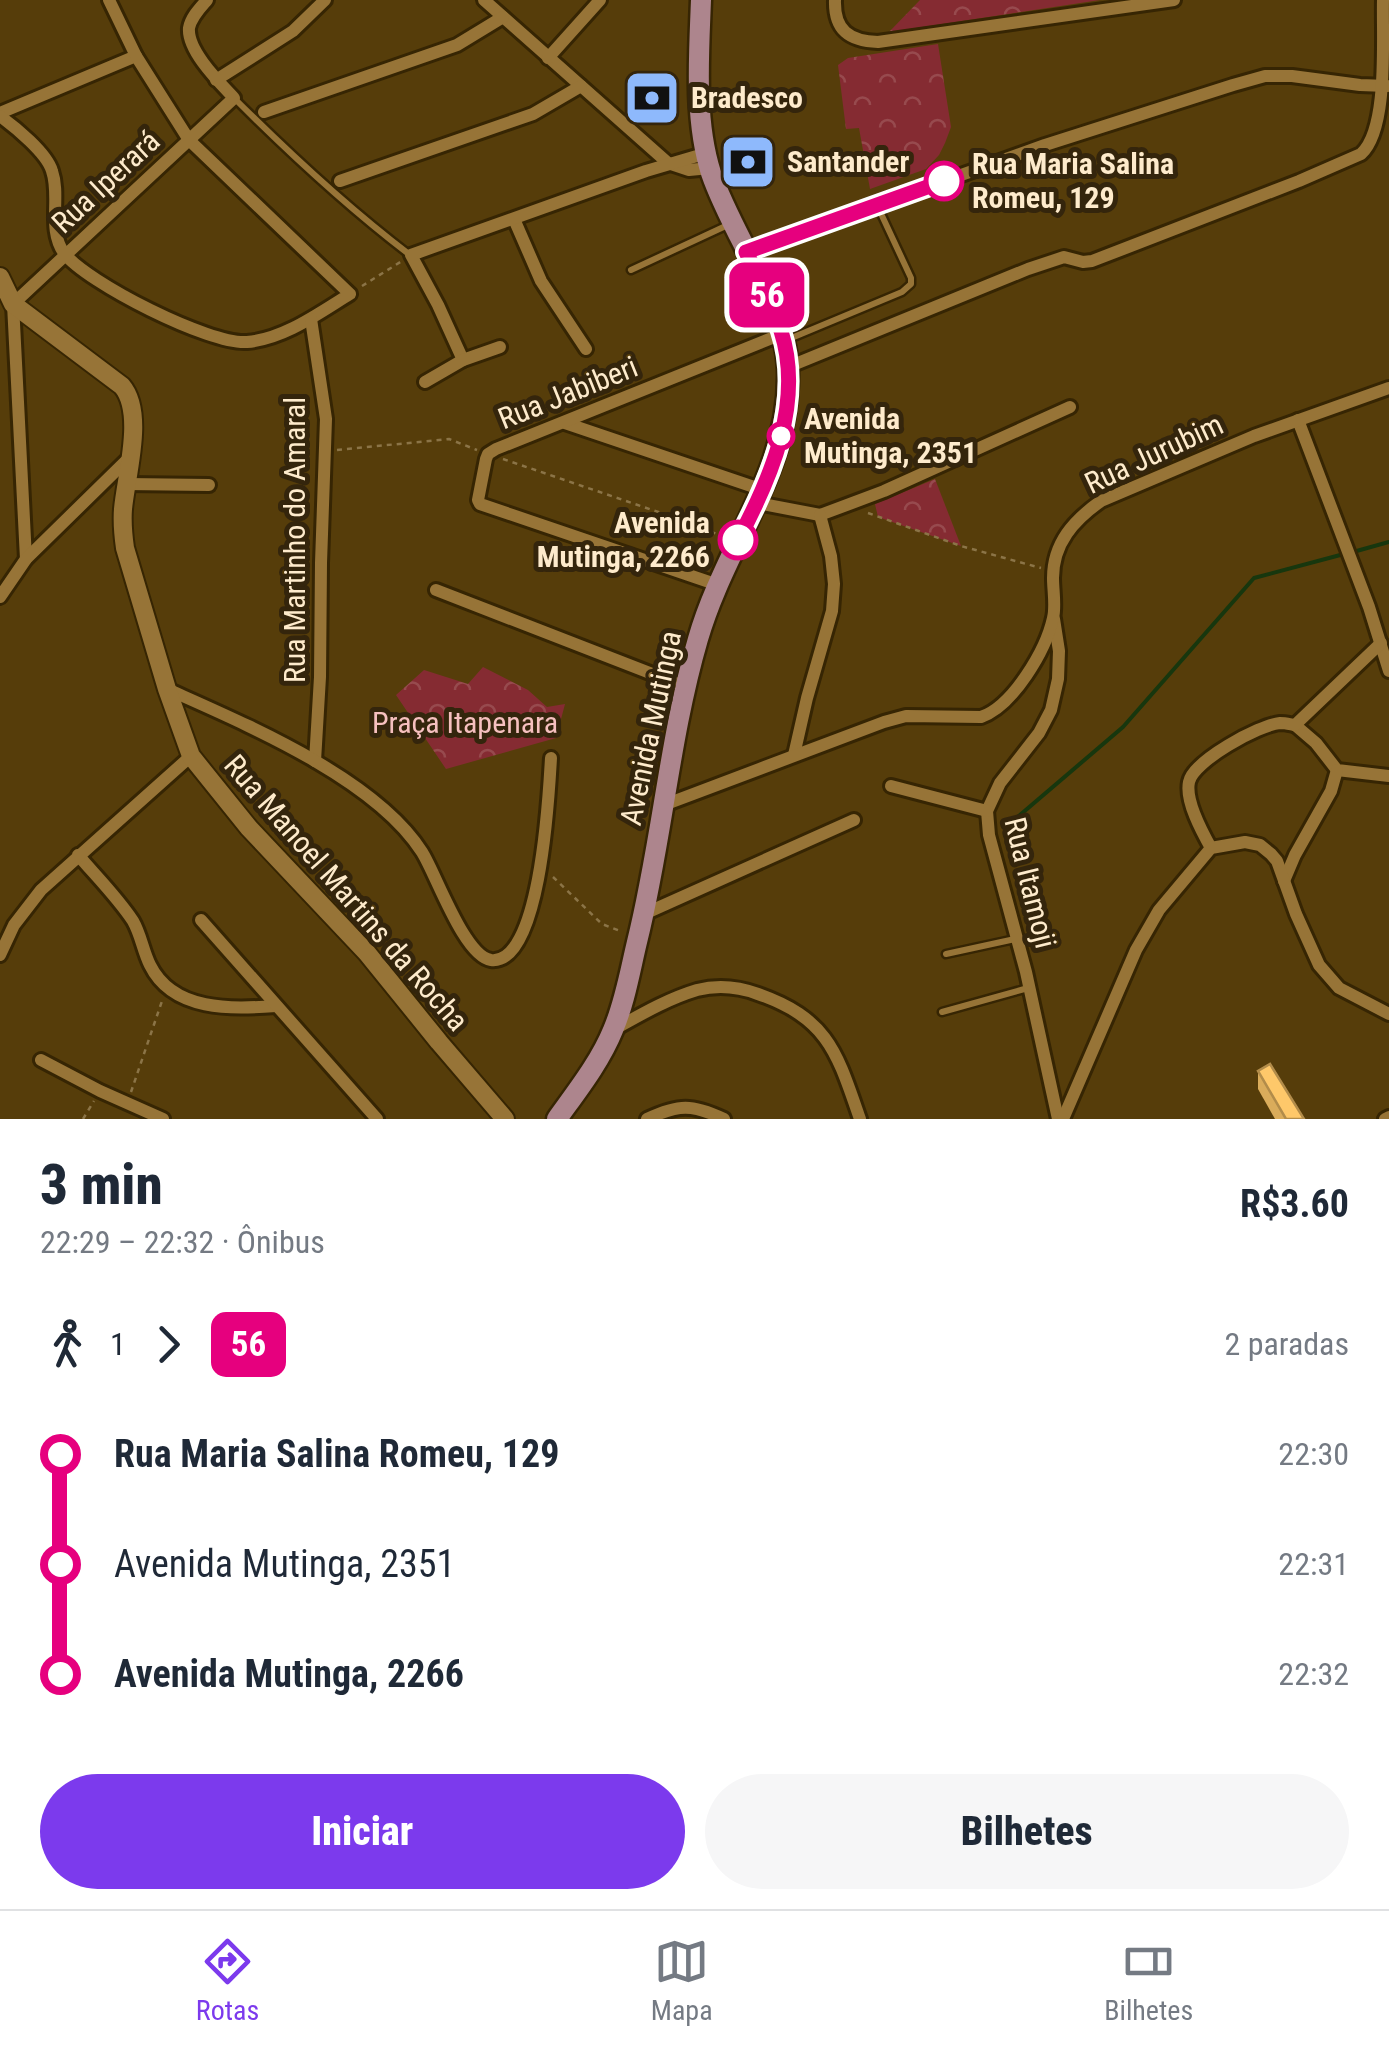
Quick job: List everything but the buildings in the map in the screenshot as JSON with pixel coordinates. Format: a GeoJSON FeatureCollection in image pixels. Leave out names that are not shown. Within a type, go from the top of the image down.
{"type":"FeatureCollection","features":[{"type":"Feature","properties":{"kind":"main road","name":"Avenida Mutinga"},"geometry":{"type":"LineString","coordinates":[[557,1119],[593,1069],[613,1030],[644,914],[699,635],[776,458],[784,424],[788,367],[782,338],[708,161],[699,73],[701,0]]}},
{"type":"Feature","properties":{"kind":"main road","name":"Rua Manoel Martins da Rocha"},"geometry":{"type":"LineString","coordinates":[[0,277],[12,304],[128,393],[133,418],[122,526],[125,548],[167,689],[192,756],[249,828],[367,953],[505,1119]]}},
{"type":"Feature","properties":{"kind":"street"},"geometry":{"type":"LineString","coordinates":[[109,0],[136,56],[189,140],[350,294],[311,319],[266,339],[232,342],[150,310],[108,286],[65,254],[57,239],[51,166],[0,115],[136,56]]}},
{"type":"Feature","properties":{"kind":"street"},"geometry":{"type":"LineString","coordinates":[[207,0],[189,30],[191,39],[216,80],[234,98]]}},
{"type":"Feature","properties":{"kind":"street"},"geometry":{"type":"LineString","coordinates":[[216,80],[294,31],[325,0]]}},
{"type":"Feature","properties":{"kind":"street"},"geometry":{"type":"LineString","coordinates":[[484,0],[668,164],[689,170],[708,161]]}},
{"type":"Feature","properties":{"kind":"street"},"geometry":{"type":"LineString","coordinates":[[548,58],[600,0]]}},
{"type":"Feature","properties":{"kind":"street"},"geometry":{"type":"LineString","coordinates":[[835,0],[834,14],[849,36],[878,42],[1174,0]]}},
{"type":"Feature","properties":{"kind":"street"},"geometry":{"type":"LineString","coordinates":[[788,367],[1028,269],[1064,258],[1092,261],[1343,163],[1369,147],[1386,86],[1382,0]]}},
{"type":"Feature","properties":{"kind":"street"},"geometry":{"type":"LineString","coordinates":[[264,112],[457,46],[503,17]]}},
{"type":"Feature","properties":{"kind":"street"},"geometry":{"type":"LineString","coordinates":[[746,252],[1045,145],[1266,76],[1386,86]]}},
{"type":"Feature","properties":{"kind":"street"},"geometry":{"type":"LineString","coordinates":[[340,181],[533,114],[581,86]]}},
{"type":"Feature","properties":{"kind":"street","name":"Rua Iperará"},"geometry":{"type":"LineString","coordinates":[[12,304],[234,98]]}},
{"type":"Feature","properties":{"kind":"street"},"geometry":{"type":"LineString","coordinates":[[463,360],[411,255],[668,164]]}},
{"type":"Feature","properties":{"kind":"street"},"geometry":{"type":"LineString","coordinates":[[514,218],[541,281],[586,349]]}},
{"type":"Feature","properties":{"kind":"street"},"geometry":{"type":"LineString","coordinates":[[12,304],[26,559]]}},
{"type":"Feature","properties":{"kind":"street","name":"Rua Martinho do Amaral"},"geometry":{"type":"LineString","coordinates":[[311,319],[326,418],[315,761]]}},
{"type":"Feature","properties":{"kind":"street","name":"Rua Jabiberi"},"geometry":{"type":"LineString","coordinates":[[718,585],[482,505],[478,500],[488,454],[782,338]]}},
{"type":"Feature","properties":{"kind":"street"},"geometry":{"type":"LineString","coordinates":[[425,382],[463,360],[500,347]]}},
{"type":"Feature","properties":{"kind":"street","name":"Rua Jurubim"},"geometry":{"type":"LineString","coordinates":[[664,805],[884,722],[906,716],[990,714],[1014,692],[1033,666],[1054,617],[1053,571],[1062,541],[1082,514],[1101,501],[1254,436],[1389,388]]}},
{"type":"Feature","properties":{"kind":"street"},"geometry":{"type":"LineString","coordinates":[[565,423],[760,497],[820,515],[884,491],[1070,407]]}},
{"type":"Feature","properties":{"kind":"street"},"geometry":{"type":"LineString","coordinates":[[1298,420],[1389,670]]}},
{"type":"Feature","properties":{"kind":"street"},"geometry":{"type":"LineString","coordinates":[[0,597],[26,559],[130,457]]}},
{"type":"Feature","properties":{"kind":"street"},"geometry":{"type":"LineString","coordinates":[[126,484],[209,485]]}},
{"type":"Feature","properties":{"kind":"street"},"geometry":{"type":"LineString","coordinates":[[794,755],[832,611],[831,556],[820,515]]}},
{"type":"Feature","properties":{"kind":"street"},"geometry":{"type":"LineString","coordinates":[[436,590],[686,687]]}},
{"type":"Feature","properties":{"kind":"street","name":"Rua Itamoji"},"geometry":{"type":"LineString","coordinates":[[1054,617],[1058,679],[1051,710],[1000,783],[986,811],[1061,1119]]}},
{"type":"Feature","properties":{"kind":"street"},"geometry":{"type":"LineString","coordinates":[[1295,725],[1380,644]]}},
{"type":"Feature","properties":{"kind":"street"},"geometry":{"type":"LineString","coordinates":[[167,689],[315,761],[369,798],[422,852],[455,922],[470,942],[492,960],[511,950],[528,918],[541,865],[551,758]]}},
{"type":"Feature","properties":{"kind":"street"},"geometry":{"type":"LineString","coordinates":[[1212,848],[1190,798],[1192,775],[1222,750],[1266,726],[1295,725],[1316,743],[1337,770],[1389,776]]}},
{"type":"Feature","properties":{"kind":"street"},"geometry":{"type":"LineString","coordinates":[[0,955],[14,925],[41,890],[192,756]]}},
{"type":"Feature","properties":{"kind":"street"},"geometry":{"type":"LineString","coordinates":[[1284,881],[1331,791],[1337,770]]}},
{"type":"Feature","properties":{"kind":"street"},"geometry":{"type":"LineString","coordinates":[[891,786],[986,811]]}},
{"type":"Feature","properties":{"kind":"street"},"geometry":{"type":"LineString","coordinates":[[644,914],[854,820]]}},
{"type":"Feature","properties":{"kind":"street"},"geometry":{"type":"LineString","coordinates":[[1061,1119],[1136,950],[1160,910],[1212,848],[1244,842],[1260,845],[1277,862],[1319,965],[1339,988],[1389,1014]]}},
{"type":"Feature","properties":{"kind":"street"},"geometry":{"type":"LineString","coordinates":[[78,855],[132,919],[151,968],[167,988],[216,1007],[276,1006]]}},
{"type":"Feature","properties":{"kind":"street"},"geometry":{"type":"LineString","coordinates":[[201,920],[377,1119]]}},
{"type":"Feature","properties":{"kind":"street"},"geometry":{"type":"LineString","coordinates":[[613,1030],[664,1002],[700,989],[726,987],[779,1002],[807,1018],[825,1036],[860,1119]]}},
{"type":"Feature","properties":{"kind":"street"},"geometry":{"type":"LineString","coordinates":[[41,1060],[164,1119]]}},
{"type":"Feature","properties":{"kind":"street"},"geometry":{"type":"LineString","coordinates":[[646,1119],[680,1107],[704,1110],[724,1119]]}},
{"type":"Feature","properties":{"kind":"lane"},"geometry":{"type":"LineString","coordinates":[[234,98],[325,186],[411,255]]}},
{"type":"Feature","properties":{"kind":"lane"},"geometry":{"type":"LineString","coordinates":[[782,338],[902,292],[911,284],[912,278],[877,205]]}},
{"type":"Feature","properties":{"kind":"lane"},"geometry":{"type":"LineString","coordinates":[[631,270],[732,223]]}},
{"type":"Feature","properties":{"kind":"lane"},"geometry":{"type":"LineString","coordinates":[[946,954],[1016,939]]}},
{"type":"Feature","properties":{"kind":"lane"},"geometry":{"type":"LineString","coordinates":[[942,1012],[1030,988]]}},
{"type":"Feature","properties":{"kind":"path"},"geometry":{"type":"LineString","coordinates":[[350,294],[411,255]]}},
{"type":"Feature","properties":{"kind":"path"},"geometry":{"type":"LineString","coordinates":[[326,451],[449,440],[714,533]]}},
{"type":"Feature","properties":{"kind":"path"},"geometry":{"type":"LineString","coordinates":[[848,504],[962,546],[1053,571]]}},
{"type":"Feature","properties":{"kind":"path"},"geometry":{"type":"LineString","coordinates":[[541,865],[602,924],[638,938]]}},
{"type":"Feature","properties":{"kind":"path"},"geometry":{"type":"LineString","coordinates":[[127,1103],[167,988]]}},
{"type":"Feature","properties":{"kind":"path"},"geometry":{"type":"LineString","coordinates":[[83,1119],[100,1091]]}},
{"type":"Feature","properties":{"kind":"green space"},"geometry":{"type":"Polygon","coordinates":[[[920,0],[1100,0],[889,32],[920,0]]]}},
{"type":"Feature","properties":{"kind":"green space"},"geometry":{"type":"Polygon","coordinates":[[[938,44],[951,127],[945,143],[926,169],[870,189],[859,128],[846,129],[838,65],[848,58],[938,44]]]}},
{"type":"Feature","properties":{"kind":"green space"},"geometry":{"type":"Polygon","coordinates":[[[935,479],[961,546],[878,517],[875,504],[935,479]]]}},
{"type":"Feature","properties":{"kind":"green space","name":"Praça Itapenara"},"geometry":{"type":"Polygon","coordinates":[[[483,667],[528,690],[547,707],[565,704],[556,738],[446,769],[396,695],[424,670],[468,684],[483,667]]]}},
{"type":"Feature","properties":{"kind":"waterway"},"geometry":{"type":"LineString","coordinates":[[1353,552],[1389,542]]}},
{"type":"Feature","properties":{"kind":"waterway"},"geometry":{"type":"LineString","coordinates":[[1006,827],[1123,727],[1254,578],[1344,554]]}},
{"type":"Feature","properties":{"kind":"bus line","name":"56"},"geometry":{"type":"LineString","coordinates":[[738,540],[776,458],[784,424],[788,367],[782,334],[746,252],[944,181]]}},
{"type":"Feature","properties":{"kind":"place","name":"Bradesco"},"geometry":{"type":"Point","coordinates":[652,98]}},
{"type":"Feature","properties":{"kind":"place","name":"Santander"},"geometry":{"type":"Point","coordinates":[748,162]}},
{"type":"Feature","properties":{"kind":"place","name":"Rua Maria Salina Romeu, 129"},"geometry":{"type":"Point","coordinates":[944,181]}},
{"type":"Feature","properties":{"kind":"place","name":"Avenida Mutinga, 2351"},"geometry":{"type":"Point","coordinates":[781,436]}},
{"type":"Feature","properties":{"kind":"place","name":"Avenida Mutinga, 2266"},"geometry":{"type":"Point","coordinates":[738,540]}}]}
